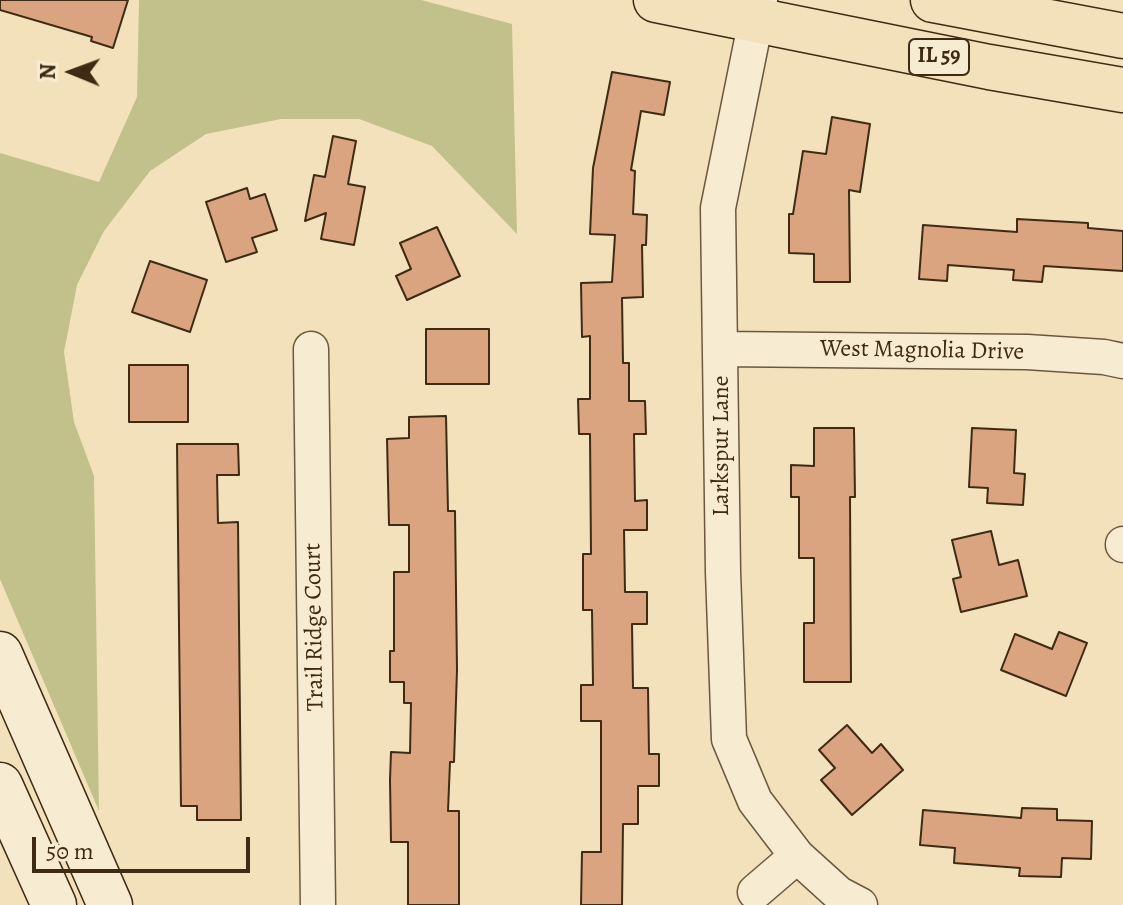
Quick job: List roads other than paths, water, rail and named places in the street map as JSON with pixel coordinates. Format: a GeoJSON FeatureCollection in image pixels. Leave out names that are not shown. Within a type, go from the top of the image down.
{"type":"FeatureCollection","features":[{"type":"Feature","properties":{"kind":"main road","name":"IL 59"},"geometry":{"type":"LineString","coordinates":[[656,0],[758,10],[989,67],[1123,90]]}},
{"type":"Feature","properties":{"kind":"main road","name":"IL 59"},"geometry":{"type":"LineString","coordinates":[[933,0],[1123,36]]}},
{"type":"Feature","properties":{"kind":"main road"},"geometry":{"type":"LineString","coordinates":[[0,654],[110,905]]}},
{"type":"Feature","properties":{"kind":"main road"},"geometry":{"type":"LineString","coordinates":[[0,785],[54,905]]}},
{"type":"Feature","properties":{"kind":"street","name":"Larkspur Lane"},"geometry":{"type":"LineString","coordinates":[[758,10],[718,208],[723,572],[729,739],[755,801],[797,856],[839,894],[860,905]]}},
{"type":"Feature","properties":{"kind":"street","name":"Trail Ridge Court"},"geometry":{"type":"LineString","coordinates":[[311,349],[318,905]]}},
{"type":"Feature","properties":{"kind":"street","name":"West Magnolia Drive"},"geometry":{"type":"LineString","coordinates":[[721,349],[1027,352],[1123,361]]}},
{"type":"Feature","properties":{"kind":"street"},"geometry":{"type":"LineString","coordinates":[[755,892],[797,856]]}}]}
